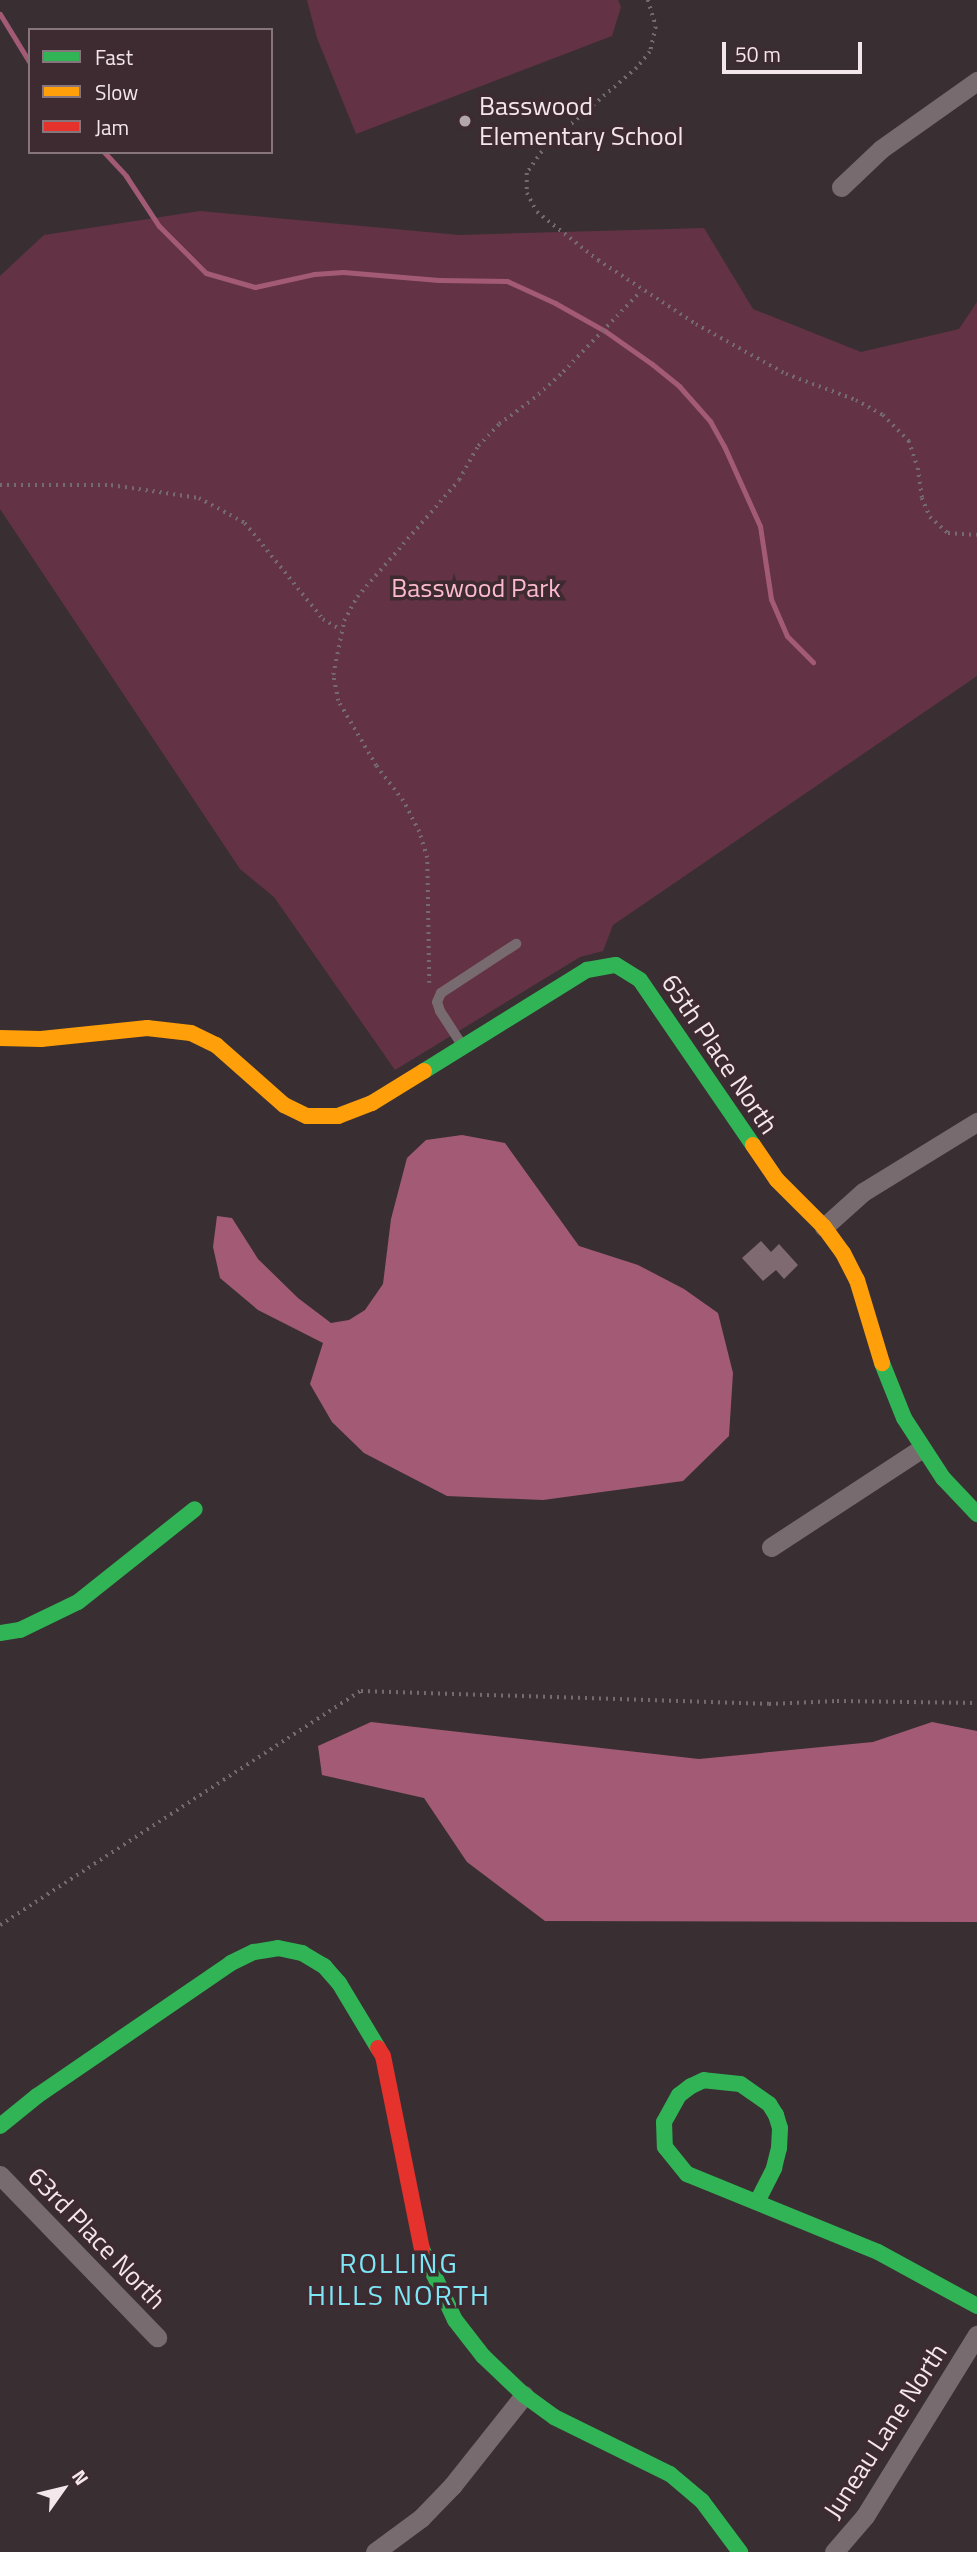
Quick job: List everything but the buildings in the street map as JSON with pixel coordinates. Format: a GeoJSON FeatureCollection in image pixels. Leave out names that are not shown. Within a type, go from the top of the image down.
{"type":"FeatureCollection","features":[{"type":"Feature","properties":{"kind":"street"},"geometry":{"type":"LineString","coordinates":[[841,187],[881,149],[977,81]]}},
{"type":"Feature","properties":{"kind":"street","name":"65th Place North"},"geometry":{"type":"LineString","coordinates":[[0,1038],[41,1038],[166,1028],[191,1033],[216,1045],[284,1105],[307,1116],[338,1116],[372,1103],[587,970],[616,965],[629,971],[640,981],[777,1180],[824,1227],[843,1253],[857,1280],[887,1381],[921,1449],[977,1514]]}},
{"type":"Feature","properties":{"kind":"street"},"geometry":{"type":"LineString","coordinates":[[824,1227],[863,1192],[977,1122]]}},
{"type":"Feature","properties":{"kind":"street"},"geometry":{"type":"LineString","coordinates":[[771,1547],[921,1449]]}},
{"type":"Feature","properties":{"kind":"street"},"geometry":{"type":"LineString","coordinates":[[0,1633],[20,1630],[78,1602],[195,1509]]}},
{"type":"Feature","properties":{"kind":"street"},"geometry":{"type":"LineString","coordinates":[[0,2126],[37,2096],[231,1963],[254,1952],[278,1948],[303,1953],[324,1966],[339,1983],[383,2056],[392,2092],[410,2207],[418,2240],[455,2320],[482,2356],[524,2395],[554,2417],[670,2474],[702,2501],[740,2552]]}},
{"type":"Feature","properties":{"kind":"street"},"geometry":{"type":"LineString","coordinates":[[757,2202],[774,2168],[779,2148],[780,2128],[776,2115],[769,2104],[740,2084],[704,2080],[691,2086],[679,2095],[664,2122],[665,2147],[687,2174],[713,2187],[757,2202],[878,2252],[977,2306]]}},
{"type":"Feature","properties":{"kind":"street","name":"63rd Place North"},"geometry":{"type":"LineString","coordinates":[[0,2175],[157,2337]]}},
{"type":"Feature","properties":{"kind":"street","name":"Juneau Lane North"},"geometry":{"type":"LineString","coordinates":[[834,2552],[865,2516],[977,2335]]}},
{"type":"Feature","properties":{"kind":"street"},"geometry":{"type":"LineString","coordinates":[[375,2552],[421,2518],[452,2486],[524,2395]]}},
{"type":"Feature","properties":{"kind":"lane"},"geometry":{"type":"LineString","coordinates":[[463,1046],[440,1011],[437,1003],[441,993],[516,944]]}},
{"type":"Feature","properties":{"kind":"path"},"geometry":{"type":"LineString","coordinates":[[648,0],[656,27],[650,51],[636,68],[546,146],[527,173],[527,193],[537,212],[558,232],[641,290],[786,374],[856,400],[883,415],[909,441],[918,468],[922,498],[930,517],[948,533],[977,535]]}},
{"type":"Feature","properties":{"kind":"path"},"geometry":{"type":"LineString","coordinates":[[426,989],[431,980],[427,858],[419,832],[403,801],[376,766],[338,701],[333,675],[341,630],[356,597],[459,480],[478,446],[563,372],[641,290]]}},
{"type":"Feature","properties":{"kind":"path"},"geometry":{"type":"LineString","coordinates":[[0,485],[111,485],[199,498],[245,523],[323,619],[341,630]]}},
{"type":"Feature","properties":{"kind":"path"},"geometry":{"type":"LineString","coordinates":[[0,1925],[361,1690],[769,1704],[837,1701],[977,1703]]}},
{"type":"Feature","properties":{"kind":"green space"},"geometry":{"type":"Polygon","coordinates":[[[307,0],[618,0],[621,7],[612,36],[356,134],[317,38],[307,0]]]}},
{"type":"Feature","properties":{"kind":"green space","name":"Basswood Park"},"geometry":{"type":"Polygon","coordinates":[[[200,211],[459,235],[704,228],[753,309],[861,352],[959,329],[977,302],[977,676],[613,925],[603,951],[580,957],[395,1070],[274,897],[240,869],[0,509],[0,276],[44,235],[200,211]]]}},
{"type":"Feature","properties":{"kind":"shaded area"},"geometry":{"type":"Polygon","coordinates":[[[462,1135],[505,1143],[579,1246],[638,1265],[684,1289],[718,1313],[733,1373],[729,1436],[683,1481],[543,1500],[447,1496],[364,1453],[332,1422],[310,1384],[323,1343],[258,1310],[220,1278],[213,1247],[217,1216],[232,1218],[258,1259],[298,1298],[331,1323],[349,1320],[365,1310],[383,1284],[391,1219],[407,1158],[426,1140],[462,1135]]]}},
{"type":"Feature","properties":{"kind":"shaded area"},"geometry":{"type":"Polygon","coordinates":[[[371,1722],[699,1759],[873,1742],[932,1722],[977,1731],[977,1922],[545,1921],[467,1862],[424,1798],[322,1775],[318,1746],[371,1722]]]}},
{"type":"Feature","properties":{"kind":"waterway"},"geometry":{"type":"LineString","coordinates":[[0,14],[28,60]]}},
{"type":"Feature","properties":{"kind":"waterway"},"geometry":{"type":"LineString","coordinates":[[106,154],[126,176],[159,226],[206,273],[255,287],[314,274],[343,272],[439,280],[507,281],[555,303],[605,331],[652,364],[679,386],[710,421],[724,446],[760,526],[771,599],[787,636],[813,662]]}},
{"type":"Feature","properties":{"kind":"traffic: fast"},"geometry":{"type":"LineString","coordinates":[[424,1071],[587,970],[616,965],[640,980],[753,1145]]}},
{"type":"Feature","properties":{"kind":"traffic: fast"},"geometry":{"type":"LineString","coordinates":[[882,1363],[904,1418],[943,1478],[977,1514]]}},
{"type":"Feature","properties":{"kind":"traffic: fast"},"geometry":{"type":"LineString","coordinates":[[0,1633],[20,1630],[78,1602],[195,1509]]}},
{"type":"Feature","properties":{"kind":"traffic: fast"},"geometry":{"type":"LineString","coordinates":[[0,2126],[37,2096],[231,1963],[254,1952],[278,1948],[302,1953],[324,1966],[339,1983],[378,2048]]}},
{"type":"Feature","properties":{"kind":"traffic: fast"},"geometry":{"type":"LineString","coordinates":[[757,2202],[774,2168],[779,2148],[780,2128],[776,2115],[769,2104],[740,2084],[704,2080],[691,2086],[679,2095],[664,2122],[665,2147],[687,2174],[878,2252],[977,2306]]}},
{"type":"Feature","properties":{"kind":"traffic: fast"},"geometry":{"type":"LineString","coordinates":[[422,2249],[455,2320],[483,2356],[524,2395],[554,2417],[670,2474],[702,2501],[740,2552]]}},
{"type":"Feature","properties":{"kind":"traffic: slow"},"geometry":{"type":"LineString","coordinates":[[0,1038],[41,1039],[147,1028],[191,1033],[216,1045],[284,1105],[307,1116],[338,1116],[372,1103],[424,1071]]}},
{"type":"Feature","properties":{"kind":"traffic: slow"},"geometry":{"type":"LineString","coordinates":[[753,1145],[777,1180],[824,1227],[843,1253],[857,1280],[882,1363]]}},
{"type":"Feature","properties":{"kind":"traffic: jam"},"geometry":{"type":"LineString","coordinates":[[378,2048],[383,2056],[422,2249]]}},
{"type":"Feature","properties":{"kind":"place","name":"Basswood Elementary School"},"geometry":{"type":"Point","coordinates":[465,121]}},
{"type":"Feature","properties":{"kind":"district","name":"ROLLING HILLS NORTH"},"geometry":{"type":"Point","coordinates":[399,2279]}}]}
